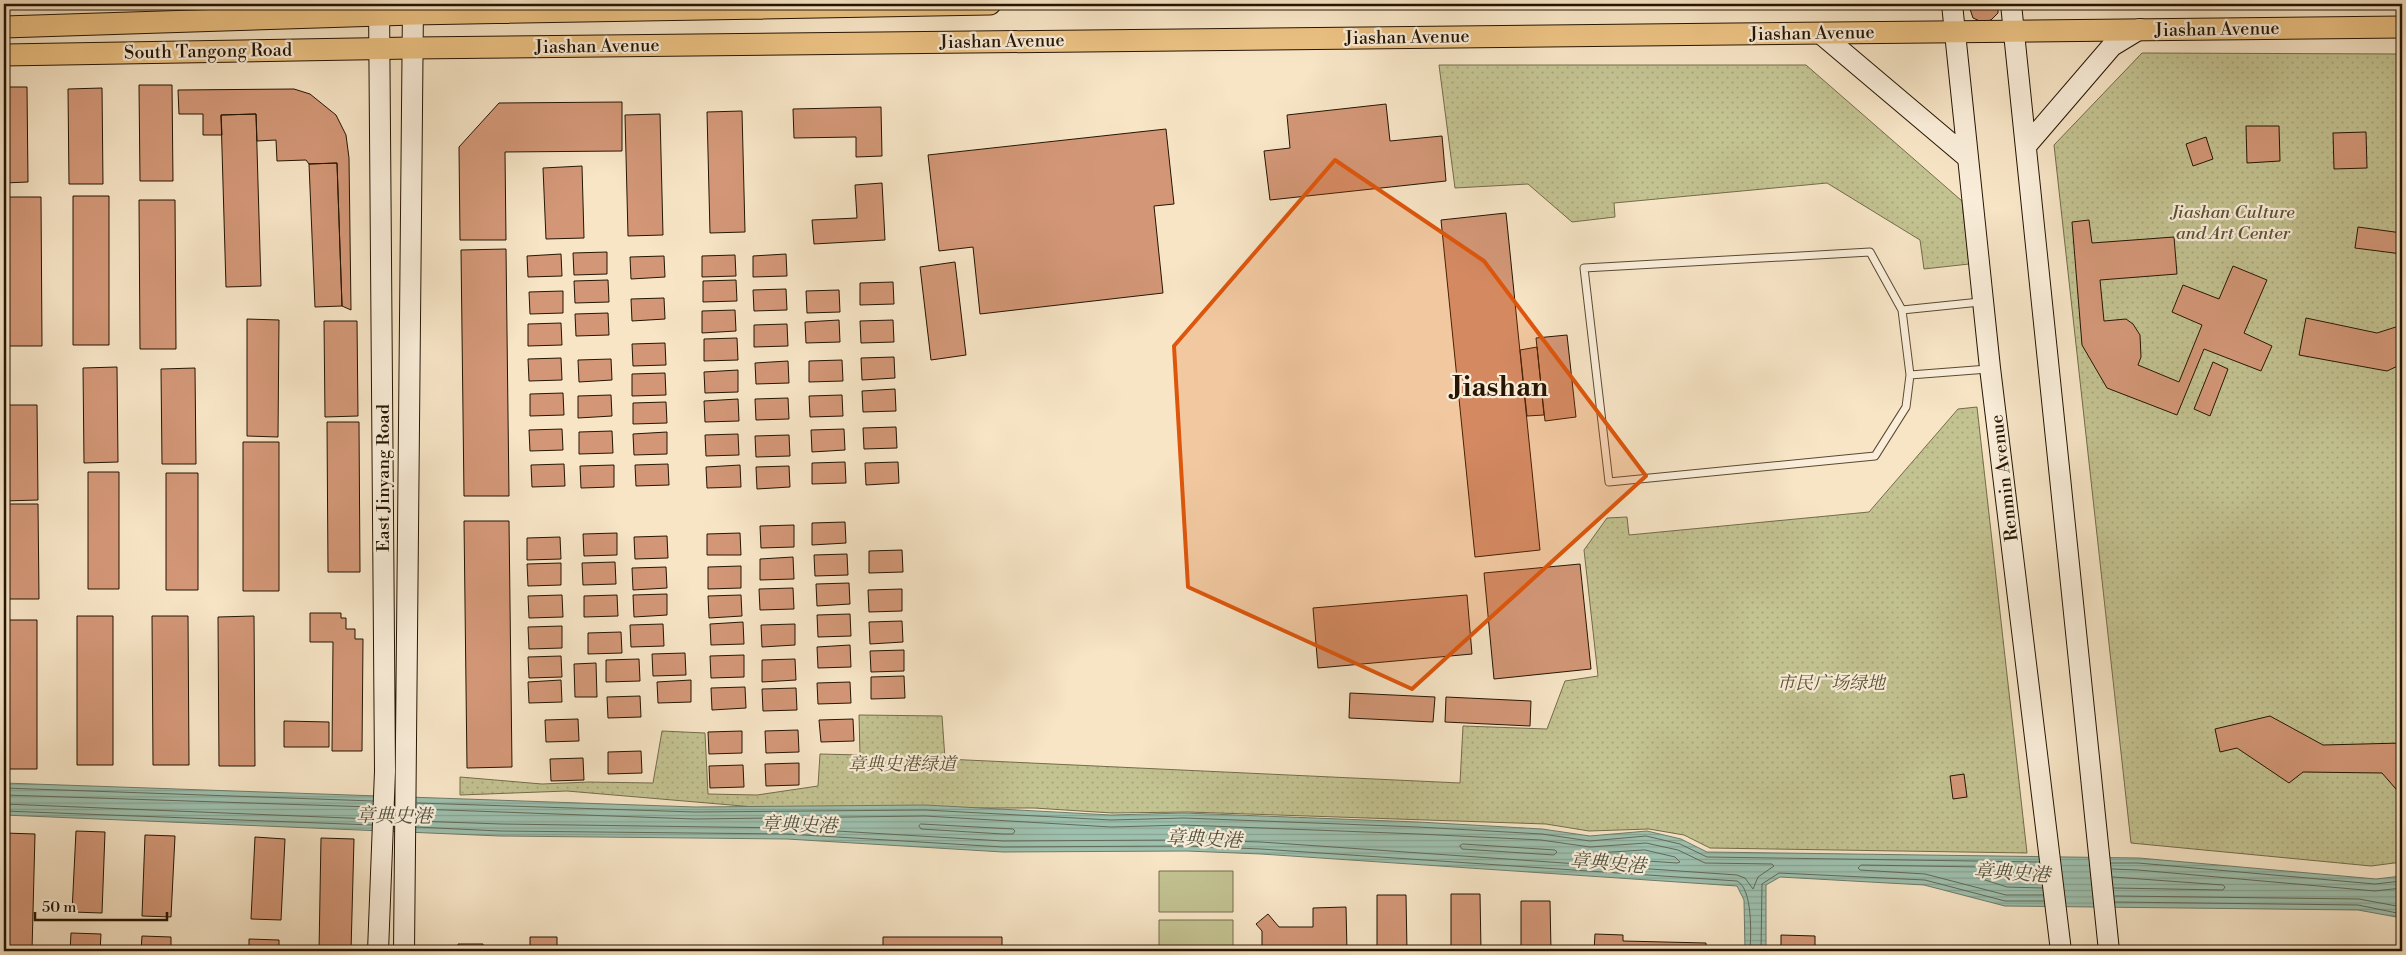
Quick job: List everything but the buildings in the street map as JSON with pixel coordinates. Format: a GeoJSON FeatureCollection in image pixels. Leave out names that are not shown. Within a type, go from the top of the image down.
{"type":"FeatureCollection","features":[{"type":"Feature","properties":{"kind":"main road","name":"Jiashan Avenue"},"geometry":{"type":"LineString","coordinates":[[413,9],[990,4]]}},
{"type":"Feature","properties":{"kind":"main road","name":"Renmin Avenue"},"geometry":{"type":"LineString","coordinates":[[1952,4],[1990,368],[2061,951]]}},
{"type":"Feature","properties":{"kind":"main road"},"geometry":{"type":"LineString","coordinates":[[2011,4],[2109,951]]}},
{"type":"Feature","properties":{"kind":"main road","name":"East Jinyang Road"},"geometry":{"type":"LineString","coordinates":[[378,951],[385,771],[379,9]]}},
{"type":"Feature","properties":{"kind":"main road","name":"South Tangong Road"},"geometry":{"type":"LineString","coordinates":[[4,27],[413,9]]}},
{"type":"Feature","properties":{"kind":"main road","name":"East Jinyang Road"},"geometry":{"type":"LineString","coordinates":[[404,951],[413,9]]}},
{"type":"Feature","properties":{"kind":"main road","name":"Jiashan Avenue"},"geometry":{"type":"LineString","coordinates":[[412,48],[2402,26]]}},
{"type":"Feature","properties":{"kind":"main road"},"geometry":{"type":"LineString","coordinates":[[2026,146],[2112,46],[2140,29]]}},
{"type":"Feature","properties":{"kind":"main road"},"geometry":{"type":"LineString","coordinates":[[1820,33],[1968,158]]}},
{"type":"Feature","properties":{"kind":"main road","name":"South Tangong Road"},"geometry":{"type":"LineString","coordinates":[[4,55],[412,48]]}},
{"type":"Feature","properties":{"kind":"lane"},"geometry":{"type":"LineString","coordinates":[[1870,252],[1902,310],[1910,375],[1906,407],[1875,456],[1609,482],[1584,268],[1870,252]]}},
{"type":"Feature","properties":{"kind":"lane"},"geometry":{"type":"LineString","coordinates":[[1902,310],[1983,302]]}},
{"type":"Feature","properties":{"kind":"lane"},"geometry":{"type":"LineString","coordinates":[[1910,375],[1990,368]]}},
{"type":"Feature","properties":{"kind":"highlighted area"},"geometry":{"type":"Polygon","coordinates":[[[1335,160],[1484,261],[1646,476],[1412,689],[1188,587],[1174,346],[1335,160]]]}},
{"type":"Feature","properties":{"kind":"green space","name":"Jiashan Culture and Art Center"},"geometry":{"type":"Polygon","coordinates":[[[2142,53],[2402,54],[2402,862],[2371,866],[2131,843],[2054,145],[2142,53]]]}},
{"type":"Feature","properties":{"kind":"green space"},"geometry":{"type":"Polygon","coordinates":[[[1439,65],[1806,65],[1962,201],[1969,264],[1924,269],[1920,240],[1827,183],[1614,203],[1615,217],[1572,222],[1528,184],[1455,188],[1439,65]]]}},
{"type":"Feature","properties":{"kind":"green space","name":"市民广场绿地"},"geometry":{"type":"Polygon","coordinates":[[[1977,407],[2027,853],[1710,848],[1684,835],[1649,829],[1589,831],[1546,824],[1188,812],[1112,813],[1034,808],[766,808],[567,791],[460,795],[460,777],[542,784],[589,782],[653,783],[662,731],[705,733],[708,794],[757,795],[818,786],[820,754],[860,755],[859,715],[942,716],[945,759],[1460,783],[1463,726],[1547,729],[1565,681],[1598,676],[1584,550],[1607,518],[1627,517],[1629,535],[1869,512],[1958,409],[1977,407]]]}},
{"type":"Feature","properties":{"kind":"green space"},"geometry":{"type":"Polygon","coordinates":[[[1159,871],[1233,871],[1233,912],[1159,912],[1159,871]]]}},
{"type":"Feature","properties":{"kind":"green space"},"geometry":{"type":"Polygon","coordinates":[[[1159,920],[1233,920],[1233,951],[1159,951],[1159,920]]]}},
{"type":"Feature","properties":{"kind":"water","name":"章典史港"},"geometry":{"type":"Polygon","coordinates":[[[4,783],[695,807],[925,805],[1111,815],[1184,813],[1542,829],[1590,836],[1647,831],[1681,839],[1707,852],[2139,858],[2376,879],[2402,876],[2402,918],[2358,910],[2005,906],[1924,885],[1780,877],[1766,885],[1766,951],[1745,951],[1744,900],[1737,886],[1261,854],[1187,851],[1003,852],[787,839],[500,836],[4,815],[4,783]]]}},
{"type":"Feature","properties":{"kind":"district","name":"Jiashan"},"geometry":{"type":"Point","coordinates":[1500,386]}},
{"type":"Feature","properties":{"kind":"park label","name":"章典史港绿道"},"geometry":{"type":"Point","coordinates":[902,764]}}]}
